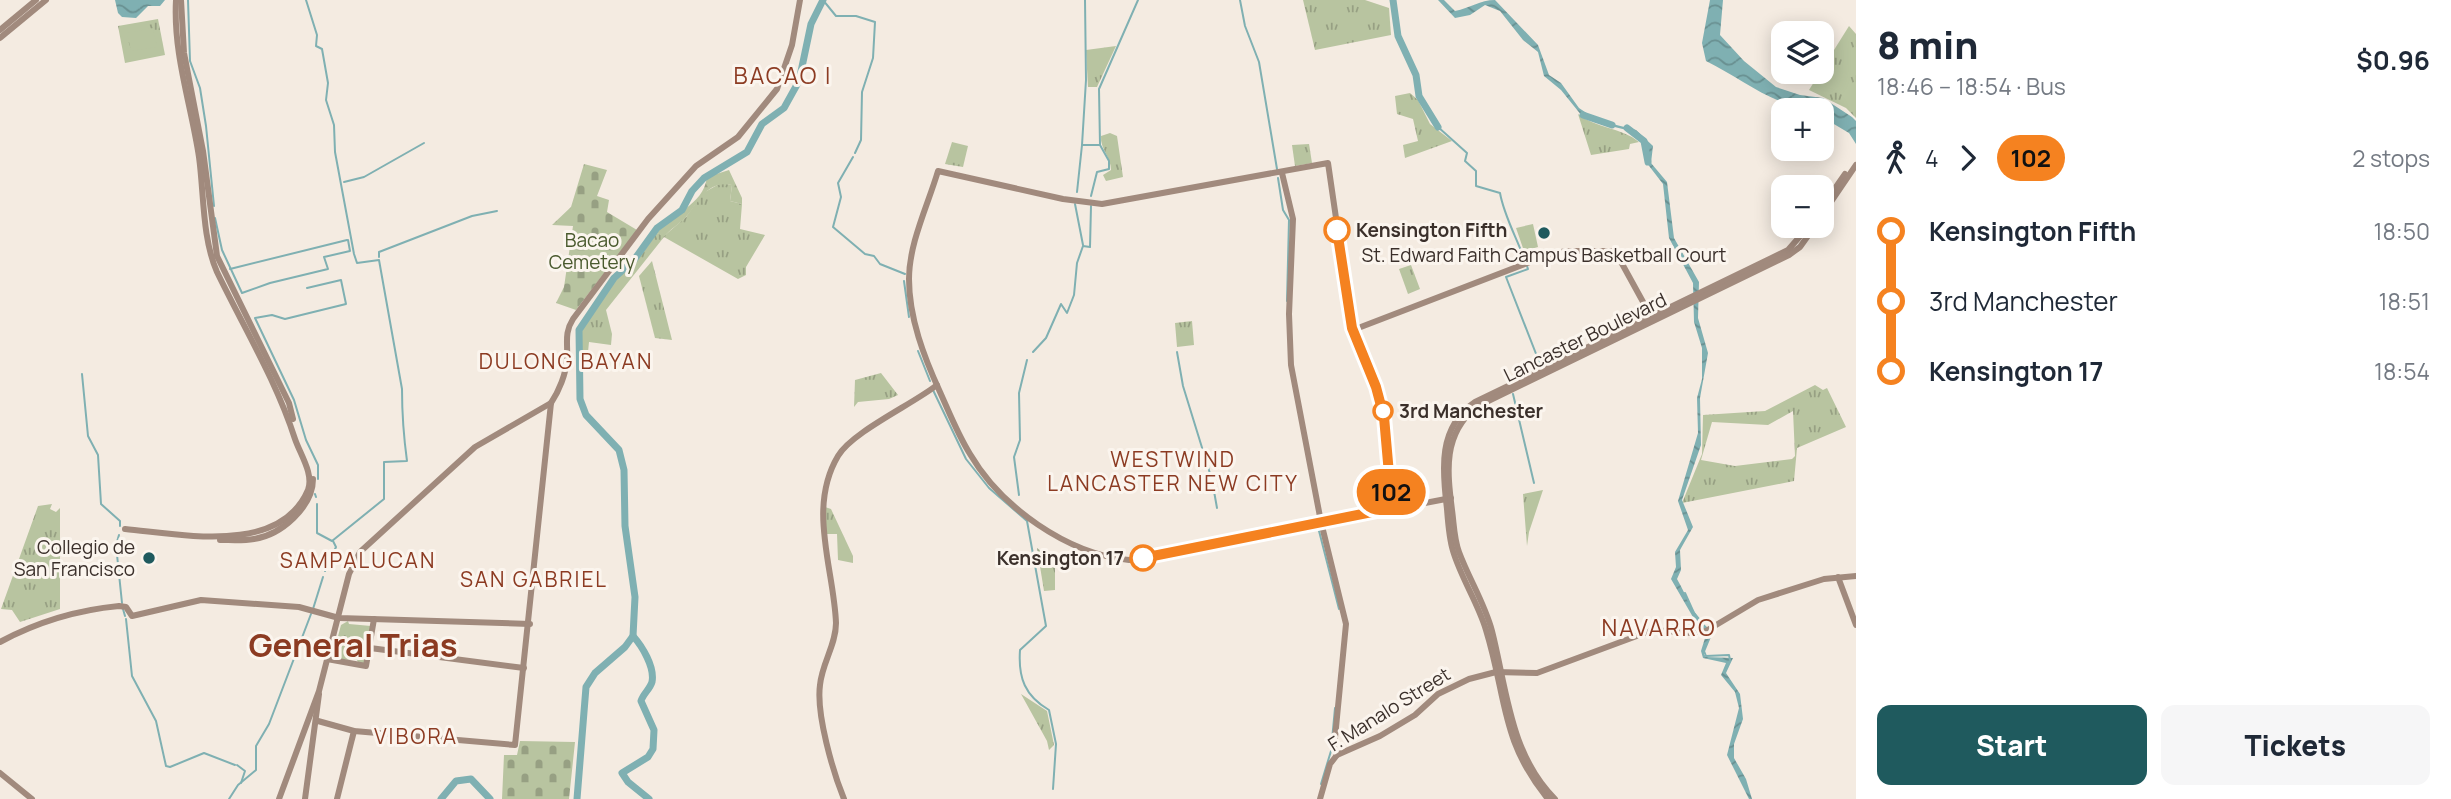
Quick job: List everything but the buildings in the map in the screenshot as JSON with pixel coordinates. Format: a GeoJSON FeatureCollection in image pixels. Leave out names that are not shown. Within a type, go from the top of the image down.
{"type":"FeatureCollection","features":[{"type":"Feature","properties":{"kind":"street"},"geometry":{"type":"LineString","coordinates":[[0,30],[36,0]]}},
{"type":"Feature","properties":{"kind":"street"},"geometry":{"type":"LineString","coordinates":[[0,38],[46,0]]}},
{"type":"Feature","properties":{"kind":"street"},"geometry":{"type":"LineString","coordinates":[[125,529],[241,541],[264,537],[285,525],[303,507],[312,495],[314,480],[289,403],[219,262],[203,151],[184,53],[179,0]]}},
{"type":"Feature","properties":{"kind":"street"},"geometry":{"type":"LineString","coordinates":[[318,721],[354,731],[515,744],[530,624],[551,403],[566,365],[568,328],[648,219],[696,166],[738,137],[780,84],[792,46],[800,0]]}},
{"type":"Feature","properties":{"kind":"street"},"geometry":{"type":"LineString","coordinates":[[1834,192],[1856,159]]}},
{"type":"Feature","properties":{"kind":"street"},"geometry":{"type":"LineString","coordinates":[[1392,508],[1382,407],[1353,330],[1328,163],[1279,173],[1255,174],[1102,204],[1063,199],[938,171],[911,259],[909,279],[917,329],[937,385],[969,453],[992,482],[1046,530],[1090,552],[1117,559],[1139,559],[1448,498]]}},
{"type":"Feature","properties":{"kind":"street"},"geometry":{"type":"LineString","coordinates":[[1834,194],[1856,165]]}},
{"type":"Feature","properties":{"kind":"street"},"geometry":{"type":"LineString","coordinates":[[1279,173],[1293,219],[1289,314],[1291,365],[1321,522],[1346,624],[1334,748],[1337,755]]}},
{"type":"Feature","properties":{"kind":"street","name":"Lancaster Boulevard"},"geometry":{"type":"LineString","coordinates":[[1697,298],[1788,250],[1798,238]]}},
{"type":"Feature","properties":{"kind":"street","name":"Lancaster Boulevard"},"geometry":{"type":"LineString","coordinates":[[1548,799],[1519,757],[1498,672],[1490,626],[1458,550],[1443,456],[1446,441],[1457,418],[1470,405],[1789,255],[1806,238]]}},
{"type":"Feature","properties":{"kind":"street"},"geometry":{"type":"LineString","coordinates":[[1353,330],[1525,263],[1566,251],[1615,251],[1653,319]]}},
{"type":"Feature","properties":{"kind":"street"},"geometry":{"type":"LineString","coordinates":[[844,799],[832,765],[819,688],[836,638],[822,510],[833,465],[846,445],[937,385]]}},
{"type":"Feature","properties":{"kind":"street"},"geometry":{"type":"LineString","coordinates":[[279,799],[319,691],[352,565],[360,552],[475,447],[551,403]]}},
{"type":"Feature","properties":{"kind":"street","name":"F. Manalo Street"},"geometry":{"type":"LineString","coordinates":[[1320,799],[1330,764],[1337,755],[1399,725],[1438,694],[1455,685],[1498,672],[1537,673],[1653,629],[1701,632],[1758,600],[1838,577],[1856,576]]}},
{"type":"Feature","properties":{"kind":"street"},"geometry":{"type":"LineString","coordinates":[[1838,577],[1856,625]]}},
{"type":"Feature","properties":{"kind":"street"},"geometry":{"type":"LineString","coordinates":[[0,642],[60,616],[119,606],[126,607],[132,616],[201,600],[299,607],[339,618],[530,624]]}},
{"type":"Feature","properties":{"kind":"street"},"geometry":{"type":"LineString","coordinates":[[327,659],[364,667],[374,619]]}},
{"type":"Feature","properties":{"kind":"street"},"geometry":{"type":"LineString","coordinates":[[370,648],[524,668]]}},
{"type":"Feature","properties":{"kind":"street","name":"Lancaster Boulevard"},"geometry":{"type":"LineString","coordinates":[[1498,672],[1519,744],[1532,770],[1555,799]]}},
{"type":"Feature","properties":{"kind":"street"},"geometry":{"type":"LineString","coordinates":[[305,799],[318,721],[319,691]]}},
{"type":"Feature","properties":{"kind":"street"},"geometry":{"type":"LineString","coordinates":[[337,799],[354,731]]}},
{"type":"Feature","properties":{"kind":"street"},"geometry":{"type":"LineString","coordinates":[[0,773],[32,799]]}},
{"type":"Feature","properties":{"kind":"green space"},"geometry":{"type":"Polygon","coordinates":[[[1303,0],[1365,0],[1389,8],[1391,35],[1315,50],[1303,0]]]}},
{"type":"Feature","properties":{"kind":"green space"},"geometry":{"type":"Polygon","coordinates":[[[158,19],[165,55],[125,63],[118,26],[158,19]]]}},
{"type":"Feature","properties":{"kind":"green space"},"geometry":{"type":"Polygon","coordinates":[[[1849,26],[1856,34],[1856,118],[1846,108],[1834,102],[1834,98],[1825,98],[1809,90],[1813,84],[1834,84],[1834,50],[1849,26]]]}},
{"type":"Feature","properties":{"kind":"green space"},"geometry":{"type":"Polygon","coordinates":[[[153,28],[157,47],[131,51],[127,33],[153,28]]]}},
{"type":"Feature","properties":{"kind":"green space"},"geometry":{"type":"Polygon","coordinates":[[[1116,46],[1097,87],[1088,87],[1086,50],[1116,46]]]}},
{"type":"Feature","properties":{"kind":"green space"},"geometry":{"type":"Polygon","coordinates":[[[1410,93],[1418,100],[1430,124],[1452,141],[1405,158],[1403,145],[1418,141],[1413,119],[1397,114],[1395,96],[1410,93]]]}},
{"type":"Feature","properties":{"kind":"green space"},"geometry":{"type":"Polygon","coordinates":[[[1578,114],[1593,123],[1625,133],[1639,142],[1630,144],[1629,149],[1591,155],[1578,114]]]}},
{"type":"Feature","properties":{"kind":"green space"},"geometry":{"type":"Polygon","coordinates":[[[1110,133],[1117,136],[1123,177],[1106,181],[1103,175],[1111,170],[1111,165],[1101,136],[1110,133]]]}},
{"type":"Feature","properties":{"kind":"green space"},"geometry":{"type":"Polygon","coordinates":[[[952,142],[968,146],[963,167],[945,164],[952,142]]]}},
{"type":"Feature","properties":{"kind":"green space"},"geometry":{"type":"Polygon","coordinates":[[[1309,144],[1312,163],[1295,166],[1292,145],[1309,144]]]}},
{"type":"Feature","properties":{"kind":"green space","name":"Bacao Cemetery"},"geometry":{"type":"Polygon","coordinates":[[[584,164],[607,170],[597,196],[609,200],[607,212],[637,230],[576,310],[556,303],[564,287],[573,226],[552,225],[571,207],[584,164]]]}},
{"type":"Feature","properties":{"kind":"green space"},"geometry":{"type":"Polygon","coordinates":[[[729,170],[742,198],[742,204],[730,201],[732,185],[716,186],[704,194],[685,218],[664,237],[657,233],[693,202],[704,187],[707,177],[729,170]]]}},
{"type":"Feature","properties":{"kind":"green space"},"geometry":{"type":"Polygon","coordinates":[[[721,183],[732,185],[730,201],[742,204],[740,229],[765,235],[746,267],[746,275],[738,279],[664,237],[606,310],[612,334],[611,345],[589,342],[588,352],[582,351],[582,331],[615,280],[637,261],[657,233],[664,236],[686,217],[703,193],[721,183]]]}},
{"type":"Feature","properties":{"kind":"green space"},"geometry":{"type":"Polygon","coordinates":[[[1533,224],[1538,247],[1524,251],[1516,228],[1533,224]]]}},
{"type":"Feature","properties":{"kind":"green space"},"geometry":{"type":"Polygon","coordinates":[[[652,261],[672,340],[655,338],[639,276],[652,261]]]}},
{"type":"Feature","properties":{"kind":"green space"},"geometry":{"type":"Polygon","coordinates":[[[1411,265],[1420,289],[1408,294],[1399,269],[1411,265]]]}},
{"type":"Feature","properties":{"kind":"green space"},"geometry":{"type":"Polygon","coordinates":[[[1192,321],[1194,345],[1177,347],[1175,323],[1192,321]]]}},
{"type":"Feature","properties":{"kind":"green space"},"geometry":{"type":"Polygon","coordinates":[[[881,373],[898,395],[889,399],[858,402],[854,407],[855,380],[881,373]]]}},
{"type":"Feature","properties":{"kind":"green space"},"geometry":{"type":"Polygon","coordinates":[[[1815,385],[1823,390],[1827,388],[1846,427],[1797,448],[1794,481],[1682,503],[1702,454],[1703,415],[1765,411],[1815,385]],[[1793,411],[1768,425],[1712,422],[1701,460],[1735,466],[1792,459],[1795,456],[1793,411]]]}},
{"type":"Feature","properties":{"kind":"green space"},"geometry":{"type":"Polygon","coordinates":[[[1543,490],[1529,532],[1527,546],[1523,494],[1543,490]]]}},
{"type":"Feature","properties":{"kind":"green space"},"geometry":{"type":"Polygon","coordinates":[[[52,504],[50,509],[56,512],[60,508],[60,609],[20,622],[12,610],[1,609],[38,506],[52,504]]]}},
{"type":"Feature","properties":{"kind":"green space"},"geometry":{"type":"Polygon","coordinates":[[[825,507],[831,509],[853,556],[853,563],[838,560],[837,534],[825,534],[825,507]]]}},
{"type":"Feature","properties":{"kind":"green space"},"geometry":{"type":"Polygon","coordinates":[[[1037,548],[1055,562],[1055,590],[1044,591],[1037,548]]]}},
{"type":"Feature","properties":{"kind":"green space"},"geometry":{"type":"Polygon","coordinates":[[[348,621],[349,624],[371,626],[367,663],[359,665],[357,660],[332,659],[341,625],[348,621]]]}},
{"type":"Feature","properties":{"kind":"green space"},"geometry":{"type":"Polygon","coordinates":[[[1021,694],[1047,711],[1054,745],[1049,750],[1047,741],[1021,694]]]}},
{"type":"Feature","properties":{"kind":"green space"},"geometry":{"type":"Polygon","coordinates":[[[520,741],[575,742],[569,799],[502,799],[504,755],[517,755],[520,741]]]}},
{"type":"Feature","properties":{"kind":"water"},"geometry":{"type":"Polygon","coordinates":[[[115,0],[165,0],[160,6],[148,6],[136,18],[122,17],[118,13],[115,0]]]}},
{"type":"Feature","properties":{"kind":"water"},"geometry":{"type":"Polygon","coordinates":[[[1438,0],[1444,0],[1455,11],[1495,0],[1538,45],[1549,75],[1561,83],[1579,108],[1597,120],[1636,130],[1653,146],[1651,163],[1667,182],[1674,238],[1699,282],[1698,318],[1708,353],[1700,398],[1701,445],[1682,500],[1693,527],[1680,550],[1681,570],[1677,579],[1694,611],[1708,628],[1711,637],[1704,654],[1706,657],[1733,658],[1726,673],[1740,694],[1743,719],[1734,744],[1734,758],[1746,779],[1752,799],[1749,799],[1727,755],[1739,708],[1735,692],[1721,675],[1726,663],[1703,658],[1701,651],[1705,638],[1671,579],[1676,567],[1675,552],[1688,530],[1678,501],[1698,433],[1697,398],[1702,379],[1702,348],[1694,322],[1693,283],[1669,238],[1663,184],[1646,162],[1646,143],[1635,132],[1594,122],[1582,116],[1561,90],[1544,76],[1538,52],[1523,40],[1500,11],[1485,5],[1470,15],[1455,18],[1438,0]]]}},
{"type":"Feature","properties":{"kind":"water"},"geometry":{"type":"Polygon","coordinates":[[[1710,0],[1723,0],[1720,35],[1744,61],[1776,87],[1800,95],[1823,98],[1772,98],[1706,61],[1702,43],[1710,0]]]}},
{"type":"Feature","properties":{"kind":"water"},"geometry":{"type":"Polygon","coordinates":[[[1834,105],[1856,121],[1856,144],[1849,133],[1834,124],[1834,105]]]}},
{"type":"Feature","properties":{"kind":"waterway"},"geometry":{"type":"LineString","coordinates":[[188,0],[190,61],[200,88],[214,206]]}},
{"type":"Feature","properties":{"kind":"waterway"},"geometry":{"type":"LineString","coordinates":[[306,0],[317,35],[316,46],[322,49],[328,83],[326,100],[334,125],[335,152],[354,254],[357,263],[379,260],[402,389],[407,461],[384,462],[384,499],[332,541],[317,533],[317,504]]}},
{"type":"Feature","properties":{"kind":"waterway"},"geometry":{"type":"LineString","coordinates":[[823,0],[836,16],[856,16],[875,22],[873,58],[862,92],[861,140],[855,153]]}},
{"type":"Feature","properties":{"kind":"waterway"},"geometry":{"type":"LineString","coordinates":[[577,799],[586,687],[595,673],[625,647],[633,636],[635,597],[625,526],[624,470],[619,450],[586,415],[580,399],[579,330],[614,278],[634,260],[657,228],[682,210],[692,191],[704,178],[747,152],[762,124],[784,108],[799,81],[811,24],[823,0]]}},
{"type":"Feature","properties":{"kind":"waterway"},"geometry":{"type":"LineString","coordinates":[[1082,145],[1086,80],[1085,0]]}},
{"type":"Feature","properties":{"kind":"waterway"},"geometry":{"type":"LineString","coordinates":[[1091,196],[1097,172],[1109,169],[1109,161],[1100,145],[1099,89],[1138,0]]}},
{"type":"Feature","properties":{"kind":"waterway"},"geometry":{"type":"LineString","coordinates":[[1240,0],[1245,26],[1259,62],[1277,169]]}},
{"type":"Feature","properties":{"kind":"waterway"},"geometry":{"type":"LineString","coordinates":[[1393,0],[1398,36],[1416,75],[1419,96],[1438,127]]}},
{"type":"Feature","properties":{"kind":"waterway"},"geometry":{"type":"LineString","coordinates":[[1583,115],[1612,125]]}},
{"type":"Feature","properties":{"kind":"waterway"},"geometry":{"type":"LineString","coordinates":[[1438,127],[1467,153],[1465,161],[1476,171],[1476,186],[1500,193],[1525,261]]}},
{"type":"Feature","properties":{"kind":"waterway"},"geometry":{"type":"LineString","coordinates":[[1627,128],[1644,141],[1648,162]]}},
{"type":"Feature","properties":{"kind":"waterway"},"geometry":{"type":"LineString","coordinates":[[344,182],[364,177],[424,143]]}},
{"type":"Feature","properties":{"kind":"waterway"},"geometry":{"type":"LineString","coordinates":[[1077,192],[1082,145],[1100,145]]}},
{"type":"Feature","properties":{"kind":"waterway"},"geometry":{"type":"LineString","coordinates":[[853,157],[838,183],[841,197],[833,227],[865,254],[874,256],[880,264],[905,274]]}},
{"type":"Feature","properties":{"kind":"waterway"},"geometry":{"type":"LineString","coordinates":[[1278,178],[1283,210],[1289,220],[1287,301]]}},
{"type":"Feature","properties":{"kind":"waterway"},"geometry":{"type":"LineString","coordinates":[[1075,204],[1083,245]]}},
{"type":"Feature","properties":{"kind":"waterway"},"geometry":{"type":"LineString","coordinates":[[1033,352],[1046,338],[1061,304],[1067,313],[1074,295],[1077,263],[1083,246],[1090,247],[1091,206]]}},
{"type":"Feature","properties":{"kind":"waterway"},"geometry":{"type":"LineString","coordinates":[[379,257],[379,252],[472,216],[497,211]]}},
{"type":"Feature","properties":{"kind":"waterway"},"geometry":{"type":"LineString","coordinates":[[215,218],[222,250],[242,293],[270,283],[328,269],[324,257],[350,251],[348,240]]}},
{"type":"Feature","properties":{"kind":"waterway"},"geometry":{"type":"LineString","coordinates":[[230,269],[347,240]]}},
{"type":"Feature","properties":{"kind":"waterway"},"geometry":{"type":"LineString","coordinates":[[1511,379],[1540,364],[1506,277],[1528,269],[1527,266]]}},
{"type":"Feature","properties":{"kind":"waterway"},"geometry":{"type":"LineString","coordinates":[[307,288],[341,280],[346,304],[285,319],[272,315],[255,318],[294,400],[306,440],[318,465],[318,479]]}},
{"type":"Feature","properties":{"kind":"waterway"},"geometry":{"type":"LineString","coordinates":[[904,281],[909,317]]}},
{"type":"Feature","properties":{"kind":"waterway"},"geometry":{"type":"LineString","coordinates":[[918,351],[930,381]]}},
{"type":"Feature","properties":{"kind":"waterway"},"geometry":{"type":"LineString","coordinates":[[1177,352],[1183,386],[1212,480],[1217,508]]}},
{"type":"Feature","properties":{"kind":"waterway"},"geometry":{"type":"LineString","coordinates":[[1019,495],[1014,457],[1020,440],[1019,393],[1027,360]]}},
{"type":"Feature","properties":{"kind":"waterway"},"geometry":{"type":"LineString","coordinates":[[82,374],[88,436],[98,455],[101,504],[120,521],[120,526]]}},
{"type":"Feature","properties":{"kind":"waterway"},"geometry":{"type":"LineString","coordinates":[[933,390],[966,459],[989,488],[1027,521],[1046,626],[1020,650],[1020,669],[1029,692],[1049,710],[1056,744],[1053,789]]}},
{"type":"Feature","properties":{"kind":"waterway"},"geometry":{"type":"LineString","coordinates":[[1513,394],[1534,483]]}},
{"type":"Feature","properties":{"kind":"waterway"},"geometry":{"type":"LineString","coordinates":[[1318,527],[1339,609]]}},
{"type":"Feature","properties":{"kind":"waterway"},"geometry":{"type":"LineString","coordinates":[[119,535],[116,545],[122,603]]}},
{"type":"Feature","properties":{"kind":"waterway"},"geometry":{"type":"LineString","coordinates":[[325,571],[336,547],[333,541]]}},
{"type":"Feature","properties":{"kind":"waterway"},"geometry":{"type":"LineString","coordinates":[[313,609],[323,577]]}},
{"type":"Feature","properties":{"kind":"waterway"},"geometry":{"type":"LineString","coordinates":[[1685,593],[1694,613],[1703,624]]}},
{"type":"Feature","properties":{"kind":"waterway"},"geometry":{"type":"LineString","coordinates":[[123,609],[125,616]]}},
{"type":"Feature","properties":{"kind":"waterway"},"geometry":{"type":"LineString","coordinates":[[229,799],[238,785],[256,770],[256,746],[269,724],[311,614]]}},
{"type":"Feature","properties":{"kind":"waterway"},"geometry":{"type":"LineString","coordinates":[[126,619],[132,676],[156,721],[166,766],[170,767],[204,753],[235,765]]}},
{"type":"Feature","properties":{"kind":"waterway"},"geometry":{"type":"LineString","coordinates":[[633,636],[644,651],[652,670],[652,682],[641,701],[654,730],[653,749],[648,757],[622,773],[628,782],[649,799]]}},
{"type":"Feature","properties":{"kind":"waterway"},"geometry":{"type":"LineString","coordinates":[[1704,651],[1706,656],[1729,655],[1730,660]]}},
{"type":"Feature","properties":{"kind":"waterway"},"geometry":{"type":"LineString","coordinates":[[1321,784],[1331,751],[1335,708]]}},
{"type":"Feature","properties":{"kind":"waterway"},"geometry":{"type":"LineString","coordinates":[[237,765],[245,771],[241,783]]}},
{"type":"Feature","properties":{"kind":"waterway"},"geometry":{"type":"LineString","coordinates":[[441,799],[456,781],[471,779],[490,799]]}},
{"type":"Feature","properties":{"kind":"bus line","name":"102"},"geometry":{"type":"LineString","coordinates":[[1143,558],[1392,508],[1384,417],[1376,387],[1352,328],[1337,230]]}},
{"type":"Feature","properties":{"kind":"place","name":"Kensington Fifth"},"geometry":{"type":"Point","coordinates":[1337,230]}},
{"type":"Feature","properties":{"kind":"place","name":"St. Edward Faith Campus Basketball Court"},"geometry":{"type":"Point","coordinates":[1544,233]}},
{"type":"Feature","properties":{"kind":"place","name":"3rd Manchester"},"geometry":{"type":"Point","coordinates":[1383,411]}},
{"type":"Feature","properties":{"kind":"place","name":"Collegio de San Francisco"},"geometry":{"type":"Point","coordinates":[149,558]}},
{"type":"Feature","properties":{"kind":"place","name":"Kensington 17"},"geometry":{"type":"Point","coordinates":[1143,558]}},
{"type":"Feature","properties":{"kind":"district","name":"BACAO I"},"geometry":{"type":"Point","coordinates":[783,76]}},
{"type":"Feature","properties":{"kind":"district","name":"DULONG BAYAN"},"geometry":{"type":"Point","coordinates":[566,362]}},
{"type":"Feature","properties":{"kind":"district","name":"WESTWIND LANCASTER NEW CITY"},"geometry":{"type":"Point","coordinates":[1173,472]}},
{"type":"Feature","properties":{"kind":"district","name":"SAMPALUCAN"},"geometry":{"type":"Point","coordinates":[358,561]}},
{"type":"Feature","properties":{"kind":"district","name":"SAN GABRIEL"},"geometry":{"type":"Point","coordinates":[534,580]}},
{"type":"Feature","properties":{"kind":"district","name":"NAVARRO"},"geometry":{"type":"Point","coordinates":[1659,628]}},
{"type":"Feature","properties":{"kind":"district","name":"General Trias"},"geometry":{"type":"Point","coordinates":[353,645]}},
{"type":"Feature","properties":{"kind":"district","name":"VIBORA"},"geometry":{"type":"Point","coordinates":[416,737]}}]}
